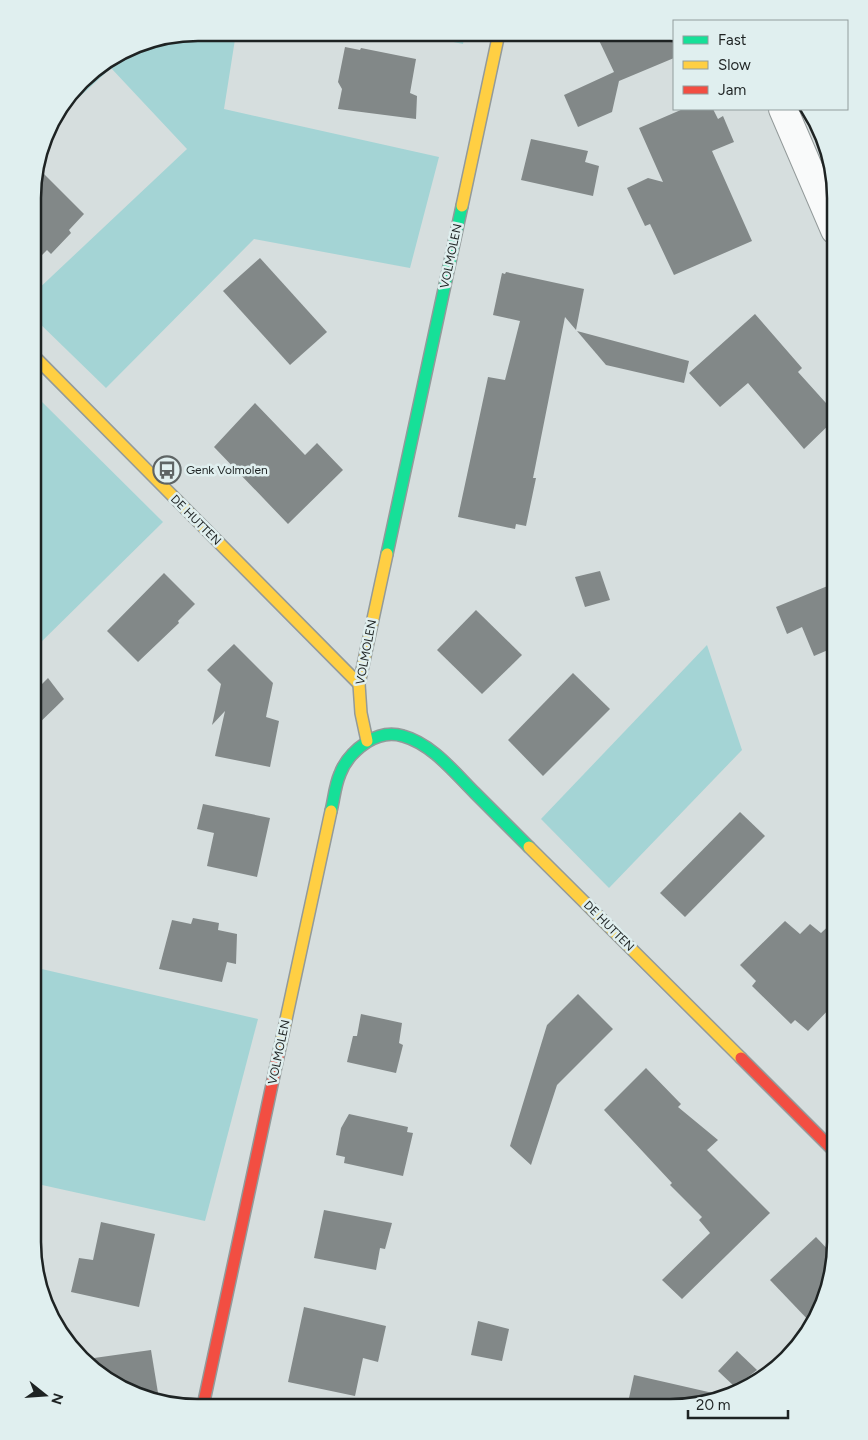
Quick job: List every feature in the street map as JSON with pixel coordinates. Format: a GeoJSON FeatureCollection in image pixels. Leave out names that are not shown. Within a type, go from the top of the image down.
{"type":"FeatureCollection","features":[{"type":"Feature","properties":{"kind":"street","name":"VOLMOLEN"},"geometry":{"type":"LineString","coordinates":[[205,1399],[334,796],[343,764],[351,754],[367,741],[359,708],[359,684],[497,41]]}},
{"type":"Feature","properties":{"kind":"street"},"geometry":{"type":"LineString","coordinates":[[783,110],[827,209]]}},
{"type":"Feature","properties":{"kind":"street","name":"DE HUTTEN"},"geometry":{"type":"LineString","coordinates":[[41,363],[359,684]]}},
{"type":"Feature","properties":{"kind":"street","name":"DE HUTTEN"},"geometry":{"type":"LineString","coordinates":[[367,741],[390,733],[401,735],[425,746],[443,761],[826,1143]]}},
{"type":"Feature","properties":{"kind":"shaded area"},"geometry":{"type":"Polygon","coordinates":[[[198,41],[235,41],[224,109],[439,157],[410,268],[254,239],[106,388],[41,325],[41,286],[187,149],[111,68],[129,57],[158,47],[198,41]]]}},
{"type":"Feature","properties":{"kind":"shaded area"},"geometry":{"type":"Polygon","coordinates":[[[449,41],[464,41],[463,44],[449,41]]]}},
{"type":"Feature","properties":{"kind":"shaded area"},"geometry":{"type":"Polygon","coordinates":[[[111,68],[77,100],[95,80],[111,68]]]}},
{"type":"Feature","properties":{"kind":"shaded area"},"geometry":{"type":"Polygon","coordinates":[[[41,401],[163,522],[41,642],[41,401]]]}},
{"type":"Feature","properties":{"kind":"shaded area"},"geometry":{"type":"Polygon","coordinates":[[[707,645],[742,750],[609,888],[541,819],[707,645]]]}},
{"type":"Feature","properties":{"kind":"shaded area"},"geometry":{"type":"Polygon","coordinates":[[[41,969],[258,1019],[205,1221],[41,1185],[41,969]]]}},
{"type":"Feature","properties":{"kind":"building"},"geometry":{"type":"Polygon","coordinates":[[[599,41],[673,41],[673,58],[619,81],[612,112],[578,127],[564,95],[614,72],[599,41]]]}},
{"type":"Feature","properties":{"kind":"building"},"geometry":{"type":"Polygon","coordinates":[[[345,47],[360,50],[361,48],[416,59],[410,93],[417,96],[416,119],[338,109],[342,89],[338,82],[345,47]]]}},
{"type":"Feature","properties":{"kind":"building"},"geometry":{"type":"Polygon","coordinates":[[[681,110],[714,110],[718,119],[723,116],[734,142],[712,151],[752,241],[674,275],[650,224],[645,226],[627,188],[648,178],[663,182],[639,128],[681,110]]]}},
{"type":"Feature","properties":{"kind":"building"},"geometry":{"type":"Polygon","coordinates":[[[531,139],[588,151],[585,162],[599,166],[593,196],[521,180],[531,139]]]}},
{"type":"Feature","properties":{"kind":"building"},"geometry":{"type":"Polygon","coordinates":[[[44,174],[84,214],[69,230],[71,233],[51,254],[47,250],[41,256],[41,198],[44,174]]]}},
{"type":"Feature","properties":{"kind":"building"},"geometry":{"type":"Polygon","coordinates":[[[260,258],[327,332],[290,365],[223,291],[260,258]]]}},
{"type":"Feature","properties":{"kind":"building"},"geometry":{"type":"Polygon","coordinates":[[[506,272],[584,289],[576,330],[565,317],[533,478],[536,478],[526,526],[516,524],[515,529],[458,517],[488,377],[505,380],[520,321],[493,315],[502,273],[505,274],[506,272]]]}},
{"type":"Feature","properties":{"kind":"building"},"geometry":{"type":"Polygon","coordinates":[[[755,314],[802,368],[798,372],[827,404],[827,427],[804,449],[748,383],[720,407],[689,373],[755,314]]]}},
{"type":"Feature","properties":{"kind":"building"},"geometry":{"type":"Polygon","coordinates":[[[577,331],[689,361],[684,383],[606,365],[577,331]]]}},
{"type":"Feature","properties":{"kind":"building"},"geometry":{"type":"Polygon","coordinates":[[[255,403],[305,455],[317,443],[343,470],[288,524],[214,447],[255,403]]]}},
{"type":"Feature","properties":{"kind":"building"},"geometry":{"type":"Polygon","coordinates":[[[600,571],[610,600],[585,607],[575,577],[600,571]]]}},
{"type":"Feature","properties":{"kind":"building"},"geometry":{"type":"Polygon","coordinates":[[[164,573],[195,604],[178,621],[179,623],[138,662],[107,631],[164,573]]]}},
{"type":"Feature","properties":{"kind":"building"},"geometry":{"type":"Polygon","coordinates":[[[827,586],[827,651],[814,656],[802,627],[787,634],[776,607],[827,586]]]}},
{"type":"Feature","properties":{"kind":"building"},"geometry":{"type":"Polygon","coordinates":[[[476,610],[522,655],[482,694],[437,650],[476,610]]]}},
{"type":"Feature","properties":{"kind":"building"},"geometry":{"type":"Polygon","coordinates":[[[234,644],[273,683],[266,717],[279,721],[270,767],[215,756],[225,711],[212,725],[221,684],[207,670],[234,644]]]}},
{"type":"Feature","properties":{"kind":"building"},"geometry":{"type":"Polygon","coordinates":[[[573,673],[610,709],[543,776],[508,740],[573,673]]]}},
{"type":"Feature","properties":{"kind":"building"},"geometry":{"type":"Polygon","coordinates":[[[48,678],[64,699],[41,721],[41,685],[48,678]]]}},
{"type":"Feature","properties":{"kind":"building"},"geometry":{"type":"Polygon","coordinates":[[[203,804],[270,818],[257,877],[207,866],[214,833],[197,829],[203,804]]]}},
{"type":"Feature","properties":{"kind":"building"},"geometry":{"type":"Polygon","coordinates":[[[740,812],[765,836],[685,917],[660,893],[740,812]]]}},
{"type":"Feature","properties":{"kind":"building"},"geometry":{"type":"Polygon","coordinates":[[[193,918],[219,923],[218,930],[237,934],[236,964],[227,962],[222,982],[159,969],[172,920],[191,924],[193,918]]]}},
{"type":"Feature","properties":{"kind":"building"},"geometry":{"type":"Polygon","coordinates":[[[785,921],[800,934],[810,924],[821,933],[826,928],[826,1012],[808,1031],[795,1020],[791,1024],[752,986],[756,981],[740,965],[785,921]]]}},
{"type":"Feature","properties":{"kind":"building"},"geometry":{"type":"Polygon","coordinates":[[[578,994],[613,1029],[557,1085],[531,1165],[510,1146],[547,1025],[578,994]]]}},
{"type":"Feature","properties":{"kind":"building"},"geometry":{"type":"Polygon","coordinates":[[[361,1014],[402,1023],[399,1043],[403,1045],[396,1073],[347,1062],[353,1036],[357,1036],[361,1014]]]}},
{"type":"Feature","properties":{"kind":"building"},"geometry":{"type":"Polygon","coordinates":[[[646,1068],[681,1104],[678,1107],[718,1140],[707,1150],[770,1213],[682,1299],[662,1280],[710,1233],[699,1220],[702,1217],[670,1185],[672,1183],[604,1110],[646,1068]]]}},
{"type":"Feature","properties":{"kind":"building"},"geometry":{"type":"Polygon","coordinates":[[[349,1114],[408,1127],[407,1132],[413,1133],[403,1176],[344,1163],[345,1157],[336,1155],[341,1128],[349,1114]]]}},
{"type":"Feature","properties":{"kind":"building"},"geometry":{"type":"Polygon","coordinates":[[[324,1210],[392,1223],[385,1249],[380,1248],[376,1270],[314,1258],[324,1210]]]}},
{"type":"Feature","properties":{"kind":"building"},"geometry":{"type":"Polygon","coordinates":[[[101,1222],[155,1234],[139,1307],[71,1292],[79,1258],[93,1260],[101,1222]]]}},
{"type":"Feature","properties":{"kind":"building"},"geometry":{"type":"Polygon","coordinates":[[[816,1237],[826,1248],[824,1272],[811,1311],[807,1318],[770,1280],[816,1237]]]}},
{"type":"Feature","properties":{"kind":"building"},"geometry":{"type":"Polygon","coordinates":[[[304,1307],[386,1326],[378,1362],[363,1358],[355,1396],[288,1382],[304,1307]]]}},
{"type":"Feature","properties":{"kind":"building"},"geometry":{"type":"Polygon","coordinates":[[[478,1321],[509,1329],[502,1361],[471,1355],[478,1321]]]}},
{"type":"Feature","properties":{"kind":"building"},"geometry":{"type":"Polygon","coordinates":[[[151,1350],[158,1393],[138,1387],[120,1378],[93,1358],[151,1350]]]}},
{"type":"Feature","properties":{"kind":"building"},"geometry":{"type":"Polygon","coordinates":[[[737,1351],[757,1370],[733,1385],[718,1371],[737,1351]]]}},
{"type":"Feature","properties":{"kind":"building"},"geometry":{"type":"Polygon","coordinates":[[[634,1375],[711,1393],[700,1396],[670,1399],[629,1399],[634,1375]]]}},
{"type":"Feature","properties":{"kind":"traffic: fast"},"geometry":{"type":"LineString","coordinates":[[387,554],[462,206]]}},
{"type":"Feature","properties":{"kind":"traffic: fast"},"geometry":{"type":"LineString","coordinates":[[331,811],[338,778],[351,756],[363,745],[375,738],[389,734],[398,735],[414,740],[433,752],[529,847]]}},
{"type":"Feature","properties":{"kind":"traffic: slow"},"geometry":{"type":"LineString","coordinates":[[462,206],[497,41]]}},
{"type":"Feature","properties":{"kind":"traffic: slow"},"geometry":{"type":"LineString","coordinates":[[41,363],[359,684]]}},
{"type":"Feature","properties":{"kind":"traffic: slow"},"geometry":{"type":"LineString","coordinates":[[367,741],[361,713],[359,684],[387,554]]}},
{"type":"Feature","properties":{"kind":"traffic: slow"},"geometry":{"type":"LineString","coordinates":[[279,1052],[331,811]]}},
{"type":"Feature","properties":{"kind":"traffic: slow"},"geometry":{"type":"LineString","coordinates":[[529,847],[741,1058]]}},
{"type":"Feature","properties":{"kind":"traffic: jam"},"geometry":{"type":"LineString","coordinates":[[205,1399],[279,1052]]}},
{"type":"Feature","properties":{"kind":"traffic: jam"},"geometry":{"type":"LineString","coordinates":[[741,1058],[826,1143]]}},
{"type":"Feature","properties":{"kind":"place","name":"Genk Volmolen"},"geometry":{"type":"Point","coordinates":[167,470]}}]}
